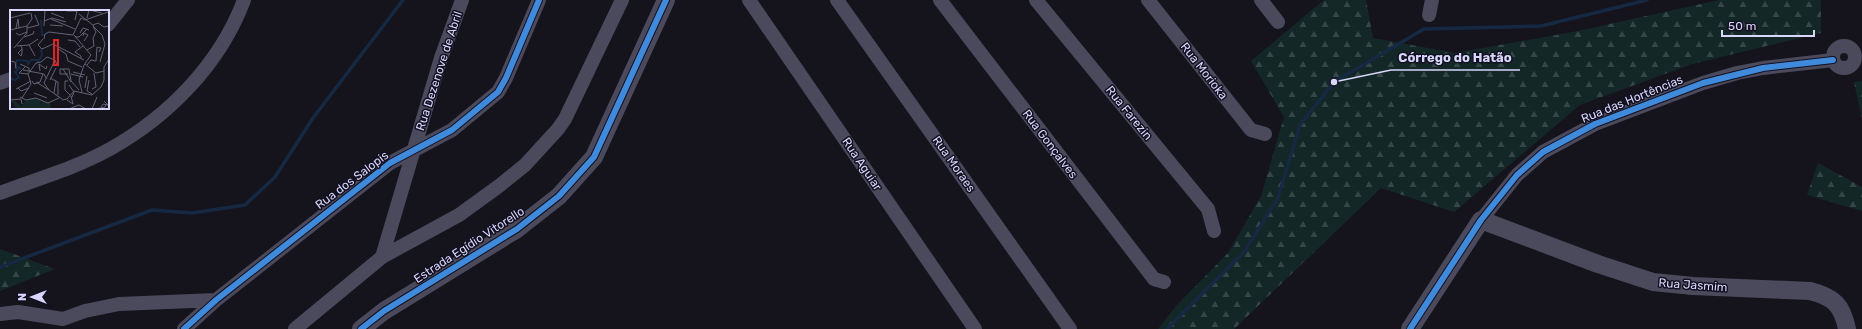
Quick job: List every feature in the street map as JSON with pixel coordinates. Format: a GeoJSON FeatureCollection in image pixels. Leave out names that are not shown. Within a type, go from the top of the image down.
{"type":"FeatureCollection","features":[{"type":"Feature","properties":{"kind":"street"},"geometry":{"type":"LineString","coordinates":[[109,24],[128,0]]}},
{"type":"Feature","properties":{"kind":"street"},"geometry":{"type":"LineString","coordinates":[[0,193],[90,158],[116,145],[152,121],[185,92],[205,70],[223,43],[238,16],[244,0]]}},
{"type":"Feature","properties":{"kind":"street","name":"Rua Dezenove de Abril"},"geometry":{"type":"LineString","coordinates":[[382,257],[415,150],[441,58],[462,0]]}},
{"type":"Feature","properties":{"kind":"street","name":"Rua dos Salopis"},"geometry":{"type":"LineString","coordinates":[[184,329],[216,300],[390,163],[452,130],[498,92],[506,78],[539,0]]}},
{"type":"Feature","properties":{"kind":"street"},"geometry":{"type":"LineString","coordinates":[[295,329],[382,257],[459,215],[525,165],[565,119],[622,0]]}},
{"type":"Feature","properties":{"kind":"street","name":"Estrada Egídio Vitorello"},"geometry":{"type":"LineString","coordinates":[[361,329],[384,311],[517,229],[559,196],[594,157],[666,0]]}},
{"type":"Feature","properties":{"kind":"street","name":"Rua Aguiar"},"geometry":{"type":"LineString","coordinates":[[749,0],[975,329]]}},
{"type":"Feature","properties":{"kind":"street","name":"Rua Moraes"},"geometry":{"type":"LineString","coordinates":[[837,0],[1070,329]]}},
{"type":"Feature","properties":{"kind":"street","name":"Rua Gonçalves"},"geometry":{"type":"LineString","coordinates":[[940,0],[1154,279],[1164,282]]}},
{"type":"Feature","properties":{"kind":"street","name":"Rua Farezin"},"geometry":{"type":"LineString","coordinates":[[1036,0],[1208,209],[1214,231]]}},
{"type":"Feature","properties":{"kind":"street","name":"Rua Morioka"},"geometry":{"type":"LineString","coordinates":[[1148,0],[1250,130],[1265,134]]}},
{"type":"Feature","properties":{"kind":"street"},"geometry":{"type":"LineString","coordinates":[[1262,0],[1278,22]]}},
{"type":"Feature","properties":{"kind":"street"},"geometry":{"type":"LineString","coordinates":[[1429,15],[1432,0]]}},
{"type":"Feature","properties":{"kind":"street","name":"Rua das Hortências"},"geometry":{"type":"LineString","coordinates":[[1846,46],[1854,54],[1858,64],[1844,68],[1837,66],[1833,60],[1836,49],[1846,46]]}},
{"type":"Feature","properties":{"kind":"street","name":"Rua das Hortências"},"geometry":{"type":"LineString","coordinates":[[1410,329],[1481,220],[1517,175],[1543,152],[1594,124],[1703,83],[1736,73],[1762,68],[1833,60]]}},
{"type":"Feature","properties":{"kind":"street"},"geometry":{"type":"LineString","coordinates":[[0,83],[10,79]]}},
{"type":"Feature","properties":{"kind":"street","name":"Rua Jasmim"},"geometry":{"type":"LineString","coordinates":[[1481,220],[1598,264],[1653,282],[1693,286],[1810,291],[1825,295],[1837,304],[1844,316],[1846,329]]}},
{"type":"Feature","properties":{"kind":"street"},"geometry":{"type":"LineString","coordinates":[[53,329],[63,319],[85,311],[119,304],[216,300]]}},
{"type":"Feature","properties":{"kind":"street"},"geometry":{"type":"LineString","coordinates":[[0,314],[18,312],[63,319]]}},
{"type":"Feature","properties":{"kind":"green space"},"geometry":{"type":"Polygon","coordinates":[[[1324,0],[1366,0],[1373,38],[1455,53],[1578,31],[1719,0],[1821,0],[1821,33],[1692,64],[1580,105],[1454,212],[1381,188],[1234,329],[1158,329],[1177,305],[1228,253],[1261,196],[1284,117],[1251,61],[1324,0]]]}},
{"type":"Feature","properties":{"kind":"green space"},"geometry":{"type":"Polygon","coordinates":[[[1862,81],[1862,119],[1854,82],[1862,81]]]}},
{"type":"Feature","properties":{"kind":"green space"},"geometry":{"type":"Polygon","coordinates":[[[1818,163],[1862,187],[1862,211],[1807,195],[1818,163]]]}},
{"type":"Feature","properties":{"kind":"green space"},"geometry":{"type":"Polygon","coordinates":[[[0,249],[55,269],[0,291],[0,249]]]}},
{"type":"Feature","properties":{"kind":"waterway"},"geometry":{"type":"LineString","coordinates":[[0,267],[152,210],[192,213],[245,205],[275,177],[313,118],[403,0]]}},
{"type":"Feature","properties":{"kind":"waterway"},"geometry":{"type":"LineString","coordinates":[[1167,329],[1244,252],[1278,198],[1300,125],[1334,82],[1424,29],[1541,26],[1647,0]]}},
{"type":"Feature","properties":{"kind":"cycle path"},"geometry":{"type":"LineString","coordinates":[[184,329],[216,300],[390,163],[452,130],[498,92],[506,78],[539,0]]}},
{"type":"Feature","properties":{"kind":"cycle path"},"geometry":{"type":"LineString","coordinates":[[361,329],[384,311],[517,229],[559,196],[594,157],[666,0]]}},
{"type":"Feature","properties":{"kind":"cycle path"},"geometry":{"type":"LineString","coordinates":[[1410,329],[1481,220],[1517,175],[1543,152],[1595,124],[1703,83],[1763,68],[1833,60]]}},
{"type":"Feature","properties":{"kind":"place","name":"Córrego do Hatão"},"geometry":{"type":"Point","coordinates":[1334,82]}}]}
